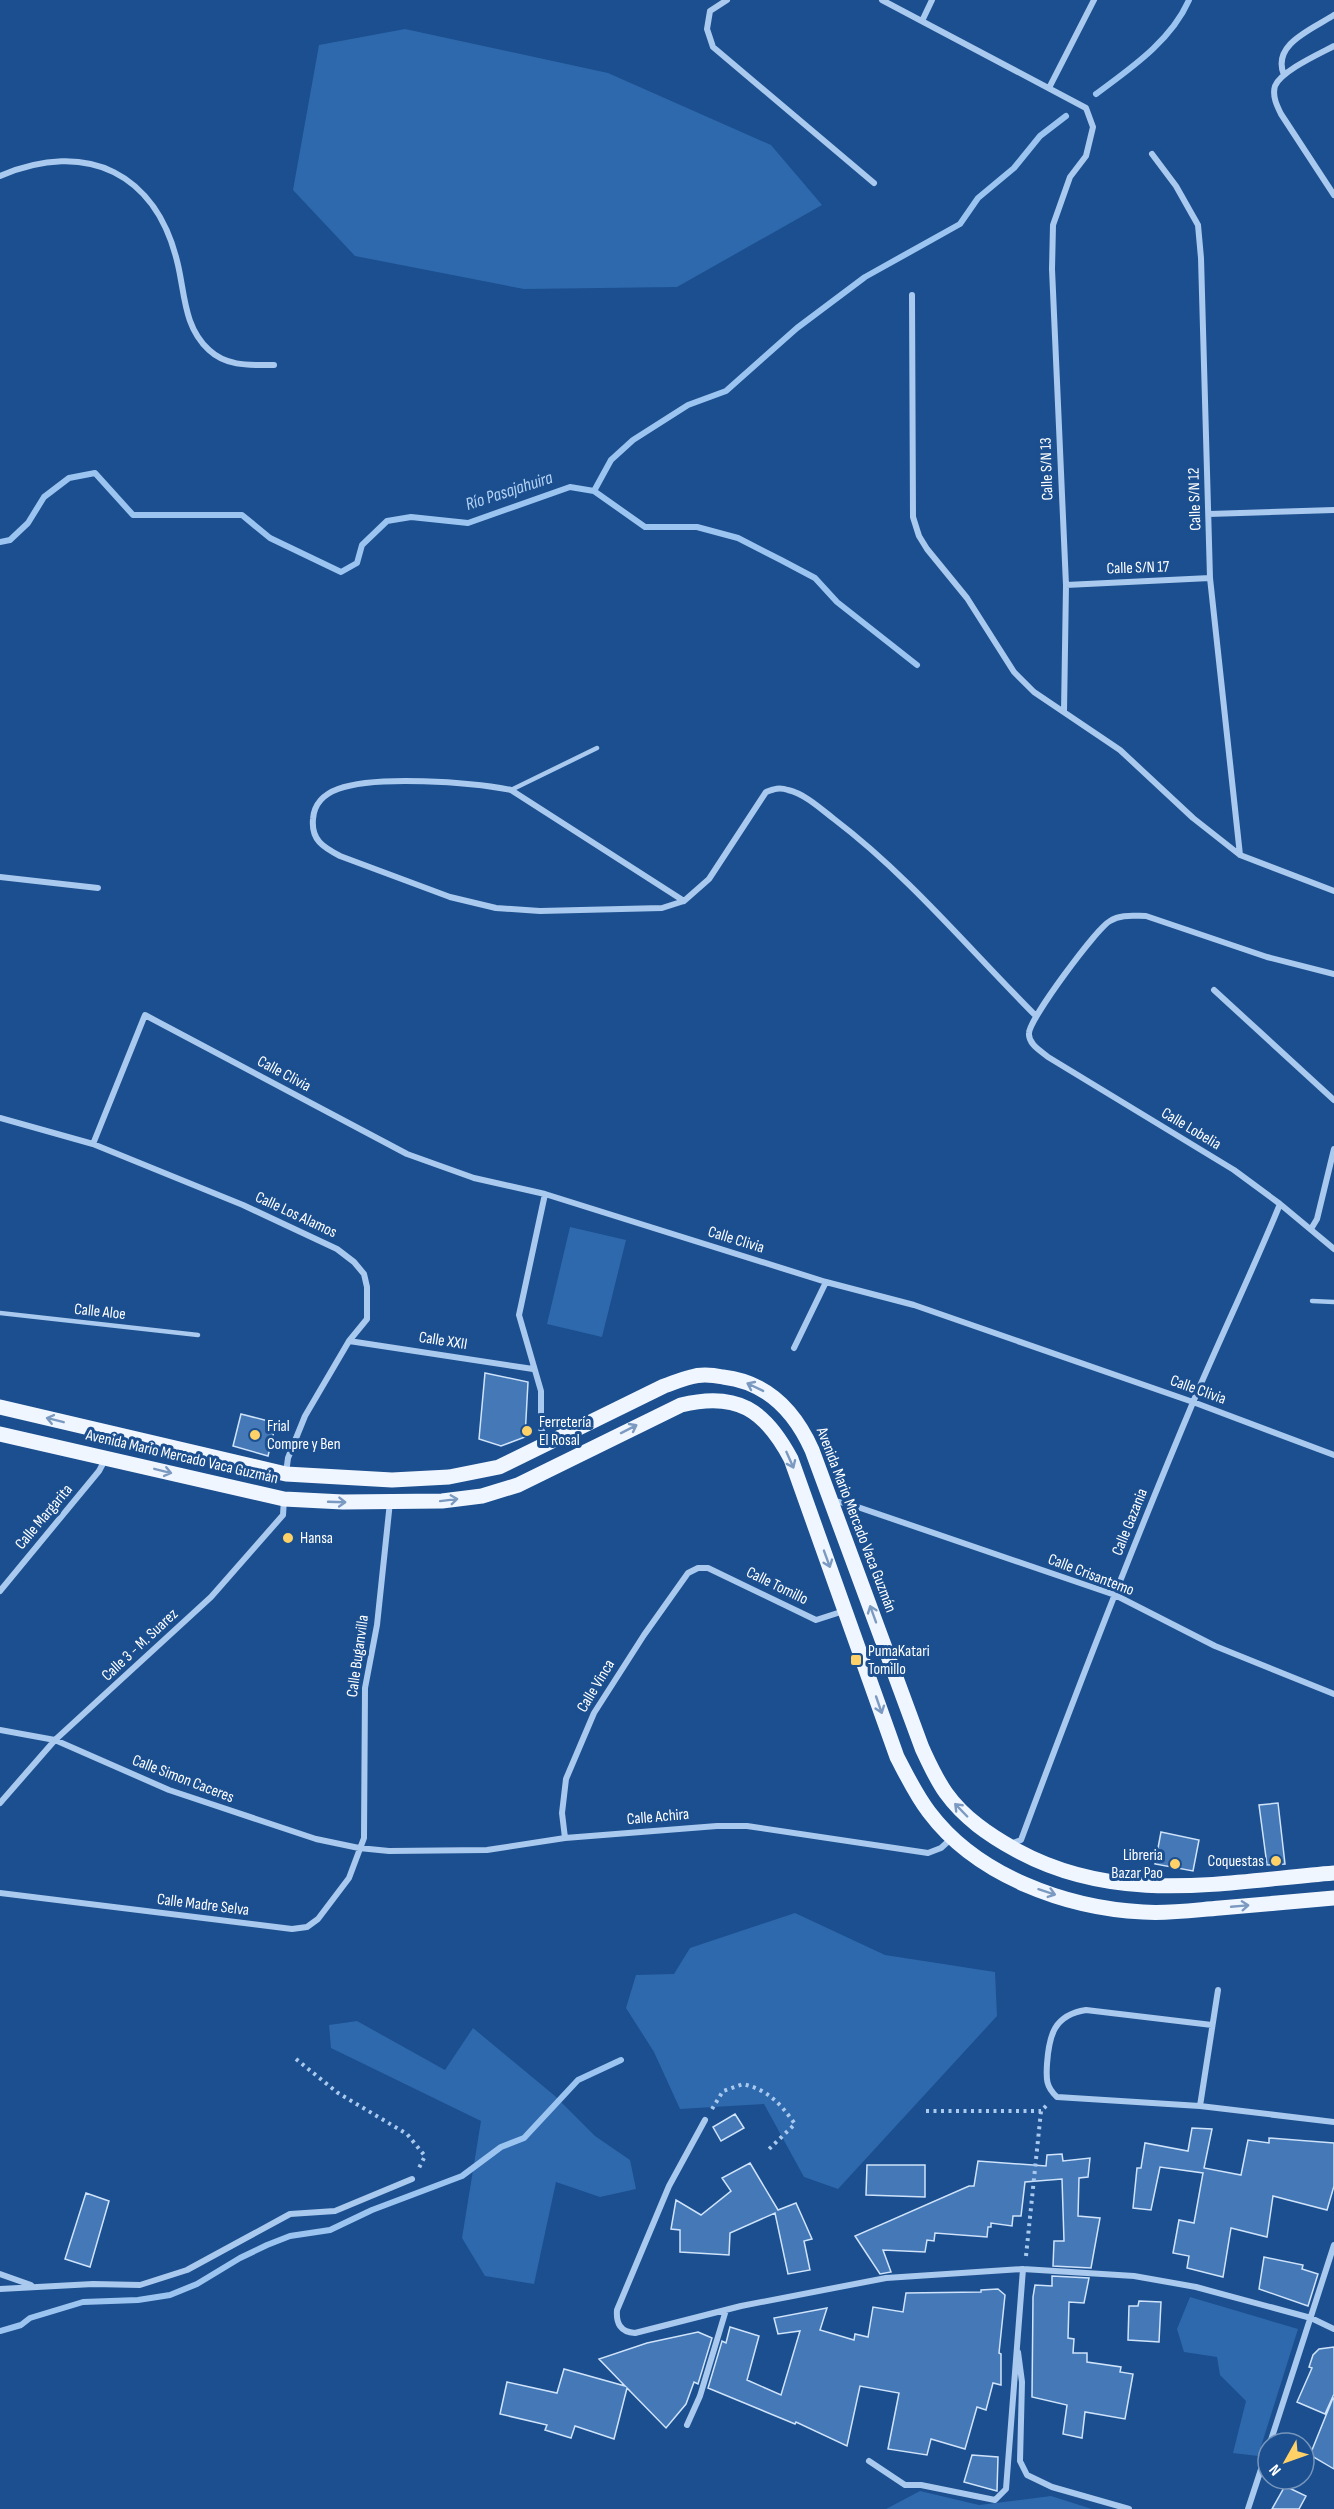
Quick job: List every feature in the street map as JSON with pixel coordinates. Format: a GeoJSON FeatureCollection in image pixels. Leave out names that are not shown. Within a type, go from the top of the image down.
{"type":"FeatureCollection","features":[{"type":"Feature","properties":{"kind":"main road","name":"Avenida Mario Mercado Vaca Guzmán"},"geometry":{"type":"LineString","coordinates":[[0,1407],[286,1474],[392,1480],[449,1477],[498,1467],[674,1383],[693,1376],[734,1378],[753,1385],[776,1398],[796,1420],[813,1450],[922,1748],[934,1773],[958,1808],[989,1835],[1044,1865],[1114,1884],[1174,1887],[1334,1873]]}},
{"type":"Feature","properties":{"kind":"main road","name":"Avenida Mario Mercado Vaca Guzmán"},"geometry":{"type":"LineString","coordinates":[[0,1434],[284,1499],[442,1502],[482,1496],[518,1485],[681,1405],[703,1399],[737,1404],[753,1411],[769,1424],[791,1459],[897,1757],[912,1787],[930,1814],[952,1838],[974,1855],[1031,1887],[1084,1904],[1134,1912],[1173,1912],[1334,1898]]}},
{"type":"Feature","properties":{"kind":"main road"},"geometry":{"type":"LineString","coordinates":[[106,1458],[110,1434]]}},
{"type":"Feature","properties":{"kind":"main road"},"geometry":{"type":"LineString","coordinates":[[284,1499],[286,1474]]}},
{"type":"Feature","properties":{"kind":"main road"},"geometry":{"type":"LineString","coordinates":[[390,1502],[392,1480]]}},
{"type":"Feature","properties":{"kind":"main road"},"geometry":{"type":"LineString","coordinates":[[809,1508],[832,1501]]}},
{"type":"Feature","properties":{"kind":"main road"},"geometry":{"type":"LineString","coordinates":[[995,1868],[1007,1845]]}},
{"type":"Feature","properties":{"kind":"street"},"geometry":{"type":"LineString","coordinates":[[727,0],[710,11],[706,29],[713,47],[874,183]]}},
{"type":"Feature","properties":{"kind":"street","name":"Calle S/N 13"},"geometry":{"type":"LineString","coordinates":[[882,0],[1086,108],[1093,127],[1086,156],[1070,177],[1053,225],[1052,268],[1066,585],[1064,712]]}},
{"type":"Feature","properties":{"kind":"street"},"geometry":{"type":"LineString","coordinates":[[922,21],[932,0]]}},
{"type":"Feature","properties":{"kind":"street"},"geometry":{"type":"LineString","coordinates":[[1049,88],[1094,0]]}},
{"type":"Feature","properties":{"kind":"street"},"geometry":{"type":"LineString","coordinates":[[1284,75],[1280,60],[1287,46],[1334,15]]}},
{"type":"Feature","properties":{"kind":"street"},"geometry":{"type":"LineString","coordinates":[[1334,46],[1284,75],[1275,87],[1274,100],[1334,195]]}},
{"type":"Feature","properties":{"kind":"street","name":"Calle S/N 12"},"geometry":{"type":"LineString","coordinates":[[1152,154],[1176,186],[1198,225],[1201,258],[1210,578],[1240,855]]}},
{"type":"Feature","properties":{"kind":"street"},"geometry":{"type":"LineString","coordinates":[[0,176],[43,163],[72,161],[92,163],[138,187],[154,207],[166,228],[178,264],[187,315],[196,333],[208,349],[219,357],[241,365],[274,365]]}},
{"type":"Feature","properties":{"kind":"street"},"geometry":{"type":"LineString","coordinates":[[912,295],[913,517],[919,536],[927,549],[967,598],[1014,672],[1034,692],[1120,750],[1193,818],[1240,855],[1334,891]]}},
{"type":"Feature","properties":{"kind":"street"},"geometry":{"type":"LineString","coordinates":[[1209,514],[1334,510]]}},
{"type":"Feature","properties":{"kind":"street","name":"Calle S/N 17"},"geometry":{"type":"LineString","coordinates":[[1066,585],[1210,578]]}},
{"type":"Feature","properties":{"kind":"street"},"geometry":{"type":"LineString","coordinates":[[684,901],[511,790],[486,785],[377,783],[339,789],[320,800],[313,811],[314,837],[323,847],[340,856],[450,897],[496,908],[540,911],[662,908],[684,901],[708,879],[766,792],[777,788],[804,796],[860,839],[903,877],[1036,1016],[1093,936],[1112,919],[1126,915],[1146,916],[1267,957],[1334,974]]}},
{"type":"Feature","properties":{"kind":"street"},"geometry":{"type":"LineString","coordinates":[[0,877],[98,888]]}},
{"type":"Feature","properties":{"kind":"street"},"geometry":{"type":"LineString","coordinates":[[1214,990],[1334,1100]]}},
{"type":"Feature","properties":{"kind":"street","name":"Calle Clivia"},"geometry":{"type":"LineString","coordinates":[[93,1144],[145,1015],[407,1154],[474,1178],[545,1194],[826,1282],[914,1305],[1193,1402],[1334,1455]]}},
{"type":"Feature","properties":{"kind":"street","name":"Calle Lobelia"},"geometry":{"type":"LineString","coordinates":[[1036,1016],[1029,1034],[1030,1040],[1048,1057],[1234,1170],[1280,1204],[1334,1250]]}},
{"type":"Feature","properties":{"kind":"street","name":"Calle Los Alamos"},"geometry":{"type":"LineString","coordinates":[[0,1118],[93,1144],[243,1205],[337,1249],[354,1262],[364,1274],[368,1287],[367,1319],[349,1341],[304,1416],[288,1458],[286,1474]]}},
{"type":"Feature","properties":{"kind":"street"},"geometry":{"type":"LineString","coordinates":[[1311,1229],[1317,1219],[1334,1149]]}},
{"type":"Feature","properties":{"kind":"street"},"geometry":{"type":"LineString","coordinates":[[545,1194],[519,1316],[541,1391],[541,1429],[548,1444]]}},
{"type":"Feature","properties":{"kind":"street","name":"Calle Gazania"},"geometry":{"type":"LineString","coordinates":[[1007,1845],[1021,1840],[1088,1658],[1225,1326],[1248,1283],[1280,1204]]}},
{"type":"Feature","properties":{"kind":"street"},"geometry":{"type":"LineString","coordinates":[[794,1348],[826,1282]]}},
{"type":"Feature","properties":{"kind":"street","name":"Calle XXII"},"geometry":{"type":"LineString","coordinates":[[349,1341],[533,1369]]}},
{"type":"Feature","properties":{"kind":"street","name":"Calle Margarita"},"geometry":{"type":"LineString","coordinates":[[0,1591],[99,1471],[106,1458]]}},
{"type":"Feature","properties":{"kind":"street","name":"Calle 3 - M. Suarez"},"geometry":{"type":"LineString","coordinates":[[0,1803],[55,1740],[211,1597],[283,1515],[284,1499]]}},
{"type":"Feature","properties":{"kind":"street","name":"Calle Crisantemo"},"geometry":{"type":"LineString","coordinates":[[832,1501],[846,1503],[1115,1595],[1215,1646],[1334,1694]]}},
{"type":"Feature","properties":{"kind":"street","name":"Calle Buganvilla"},"geometry":{"type":"LineString","coordinates":[[359,1848],[364,1838],[365,1688],[376,1625],[390,1502]]}},
{"type":"Feature","properties":{"kind":"street","name":"Calle Tomillo"},"geometry":{"type":"LineString","coordinates":[[698,1568],[708,1568],[816,1620],[845,1610]]}},
{"type":"Feature","properties":{"kind":"street","name":"Calle Vinca"},"geometry":{"type":"LineString","coordinates":[[565,1838],[562,1813],[566,1779],[594,1713],[644,1635],[688,1574],[698,1568]]}},
{"type":"Feature","properties":{"kind":"street","name":"Calle Simon Caceres"},"geometry":{"type":"LineString","coordinates":[[0,1730],[55,1740],[169,1790],[316,1839],[359,1848]]}},
{"type":"Feature","properties":{"kind":"street","name":"Calle Achira"},"geometry":{"type":"LineString","coordinates":[[359,1848],[389,1851],[487,1850],[565,1838],[717,1826],[747,1826],[928,1853],[941,1848],[952,1838]]}},
{"type":"Feature","properties":{"kind":"street","name":"Calle Madre Selva"},"geometry":{"type":"LineString","coordinates":[[0,1893],[292,1929],[307,1927],[318,1919],[349,1878],[359,1848]]}},
{"type":"Feature","properties":{"kind":"street"},"geometry":{"type":"LineString","coordinates":[[1200,2106],[1218,1990]]}},
{"type":"Feature","properties":{"kind":"street"},"geometry":{"type":"LineString","coordinates":[[1212,2025],[1086,2010],[1072,2012],[1049,2038],[1046,2081],[1049,2090],[1057,2097],[1200,2106],[1334,2121]]}},
{"type":"Feature","properties":{"kind":"street"},"geometry":{"type":"LineString","coordinates":[[705,2120],[669,2186],[617,2310],[616,2320],[622,2329],[635,2334],[726,2310],[886,2278],[1023,2269],[1134,2276],[1196,2287],[1311,2318],[1334,2329]]}},
{"type":"Feature","properties":{"kind":"street"},"geometry":{"type":"LineString","coordinates":[[0,2289],[140,2284],[187,2270],[290,2214],[335,2211],[412,2179]]}},
{"type":"Feature","properties":{"kind":"street"},"geometry":{"type":"LineString","coordinates":[[1274,2431],[1334,2245]]}},
{"type":"Feature","properties":{"kind":"street"},"geometry":{"type":"LineString","coordinates":[[869,2461],[905,2485],[921,2485],[994,2500],[1001,2496],[1006,2488],[1023,2269]]}},
{"type":"Feature","properties":{"kind":"street"},"geometry":{"type":"LineString","coordinates":[[0,2274],[34,2286]]}},
{"type":"Feature","properties":{"kind":"street"},"geometry":{"type":"LineString","coordinates":[[687,2425],[700,2396],[726,2310]]}},
{"type":"Feature","properties":{"kind":"street"},"geometry":{"type":"LineString","coordinates":[[1016,2340],[1023,2382],[1020,2461],[1027,2475],[1052,2487],[1129,2509]]}},
{"type":"Feature","properties":{"kind":"street"},"geometry":{"type":"LineString","coordinates":[[1248,2509],[1256,2485]]}},
{"type":"Feature","properties":{"kind":"lane"},"geometry":{"type":"LineString","coordinates":[[511,790],[597,748]]}},
{"type":"Feature","properties":{"kind":"lane"},"geometry":{"type":"LineString","coordinates":[[1312,1301],[1334,1302]]}},
{"type":"Feature","properties":{"kind":"lane","name":"Calle Aloe"},"geometry":{"type":"LineString","coordinates":[[0,1313],[198,1335]]}},
{"type":"Feature","properties":{"kind":"path"},"geometry":{"type":"LineString","coordinates":[[296,2059],[338,2094],[406,2134],[425,2156],[412,2179]]}},
{"type":"Feature","properties":{"kind":"path"},"geometry":{"type":"LineString","coordinates":[[705,2120],[723,2091],[743,2084],[756,2087],[779,2102],[795,2124],[767,2151]]}},
{"type":"Feature","properties":{"kind":"path"},"geometry":{"type":"LineString","coordinates":[[926,2111],[1041,2111],[1057,2097]]}},
{"type":"Feature","properties":{"kind":"path"},"geometry":{"type":"LineString","coordinates":[[1023,2269],[1029,2235],[1041,2111]]}},
{"type":"Feature","properties":{"kind":"shaded area"},"geometry":{"type":"Polygon","coordinates":[[[405,29],[608,73],[771,145],[822,205],[677,287],[524,289],[355,256],[293,190],[319,45],[405,29]]]}},
{"type":"Feature","properties":{"kind":"shaded area"},"geometry":{"type":"Polygon","coordinates":[[[570,1227],[626,1240],[602,1337],[547,1324],[570,1227]]]}},
{"type":"Feature","properties":{"kind":"shaded area"},"geometry":{"type":"Polygon","coordinates":[[[795,1913],[885,1955],[995,1972],[997,2016],[838,2189],[804,2177],[764,2104],[680,2109],[654,2052],[626,2008],[636,1975],[674,1974],[690,1948],[795,1913]]]}},
{"type":"Feature","properties":{"kind":"shaded area"},"geometry":{"type":"Polygon","coordinates":[[[357,2021],[445,2070],[473,2028],[555,2096],[595,2136],[630,2160],[636,2189],[600,2197],[556,2182],[534,2284],[485,2276],[462,2238],[481,2121],[331,2048],[329,2025],[357,2021]]]}},
{"type":"Feature","properties":{"kind":"shaded area"},"geometry":{"type":"Polygon","coordinates":[[[1190,2297],[1298,2329],[1266,2431],[1256,2431],[1256,2456],[1233,2453],[1246,2401],[1220,2375],[1217,2357],[1184,2352],[1177,2329],[1190,2297]]]}},
{"type":"Feature","properties":{"kind":"shaded area"},"geometry":{"type":"Polygon","coordinates":[[[920,2491],[979,2505],[1051,2496],[1092,2509],[886,2509],[920,2491]]]}},
{"type":"Feature","properties":{"kind":"building"},"geometry":{"type":"Polygon","coordinates":[[[485,1373],[528,1382],[525,1437],[501,1446],[479,1439],[485,1373]]]}},
{"type":"Feature","properties":{"kind":"building","name":"Frial Compre y Ben"},"geometry":{"type":"Polygon","coordinates":[[[241,1414],[276,1423],[268,1456],[233,1446],[241,1414]]]}},
{"type":"Feature","properties":{"kind":"building"},"geometry":{"type":"Polygon","coordinates":[[[1278,1803],[1285,1864],[1267,1865],[1259,1805],[1278,1803]]]}},
{"type":"Feature","properties":{"kind":"building"},"geometry":{"type":"Polygon","coordinates":[[[1161,1832],[1199,1840],[1193,1871],[1155,1864],[1161,1832]]]}},
{"type":"Feature","properties":{"kind":"building"},"geometry":{"type":"Polygon","coordinates":[[[735,2114],[744,2128],[721,2141],[713,2127],[735,2114]]]}},
{"type":"Feature","properties":{"kind":"building"},"geometry":{"type":"Polygon","coordinates":[[[1192,2128],[1212,2129],[1204,2168],[1241,2175],[1248,2140],[1269,2143],[1269,2138],[1334,2143],[1334,2186],[1327,2210],[1273,2196],[1267,2237],[1231,2228],[1223,2277],[1187,2268],[1189,2256],[1173,2253],[1179,2220],[1194,2223],[1203,2173],[1160,2167],[1151,2210],[1133,2208],[1137,2168],[1141,2168],[1145,2143],[1188,2151],[1192,2128]]]}},
{"type":"Feature","properties":{"kind":"building"},"geometry":{"type":"Polygon","coordinates":[[[1062,2154],[1063,2161],[1090,2158],[1088,2177],[1079,2178],[1078,2216],[1100,2218],[1091,2268],[1053,2266],[1054,2241],[1064,2241],[1062,2179],[1025,2182],[1021,2216],[1013,2216],[1012,2226],[991,2223],[987,2237],[935,2233],[934,2241],[927,2240],[925,2252],[883,2250],[891,2272],[880,2274],[855,2236],[969,2186],[974,2186],[978,2161],[1046,2166],[1047,2155],[1062,2154]]]}},
{"type":"Feature","properties":{"kind":"building"},"geometry":{"type":"Polygon","coordinates":[[[750,2163],[778,2210],[796,2203],[812,2239],[804,2241],[810,2270],[788,2274],[775,2213],[730,2233],[729,2255],[680,2252],[680,2230],[671,2229],[676,2200],[701,2215],[731,2191],[722,2178],[750,2163]]]}},
{"type":"Feature","properties":{"kind":"building"},"geometry":{"type":"Polygon","coordinates":[[[867,2165],[925,2165],[925,2197],[866,2195],[867,2165]]]}},
{"type":"Feature","properties":{"kind":"building"},"geometry":{"type":"Polygon","coordinates":[[[86,2193],[109,2201],[90,2267],[65,2259],[86,2193]]]}},
{"type":"Feature","properties":{"kind":"building"},"geometry":{"type":"Polygon","coordinates":[[[1264,2257],[1303,2265],[1302,2269],[1318,2274],[1308,2306],[1259,2289],[1264,2257]]]}},
{"type":"Feature","properties":{"kind":"building"},"geometry":{"type":"Polygon","coordinates":[[[1052,2276],[1089,2278],[1084,2303],[1069,2302],[1068,2338],[1074,2339],[1073,2353],[1087,2353],[1087,2362],[1121,2367],[1120,2372],[1133,2374],[1125,2419],[1085,2412],[1082,2438],[1063,2434],[1067,2405],[1032,2397],[1033,2297],[1035,2285],[1052,2286],[1052,2276]]]}},
{"type":"Feature","properties":{"kind":"building"},"geometry":{"type":"Polygon","coordinates":[[[998,2289],[1005,2295],[999,2353],[1001,2354],[1001,2385],[993,2383],[986,2410],[977,2407],[965,2449],[931,2439],[927,2455],[888,2449],[899,2393],[860,2386],[847,2446],[796,2422],[795,2424],[708,2388],[722,2341],[726,2343],[730,2327],[759,2336],[747,2380],[781,2395],[800,2331],[778,2334],[774,2318],[827,2308],[820,2330],[854,2340],[855,2334],[868,2337],[873,2307],[903,2312],[906,2293],[981,2292],[981,2290],[998,2289]]]}},
{"type":"Feature","properties":{"kind":"building"},"geometry":{"type":"Polygon","coordinates":[[[1139,2301],[1161,2302],[1159,2342],[1128,2340],[1129,2306],[1138,2306],[1139,2301]]]}},
{"type":"Feature","properties":{"kind":"building"},"geometry":{"type":"Polygon","coordinates":[[[698,2332],[712,2338],[698,2384],[694,2382],[686,2404],[666,2428],[627,2388],[614,2439],[575,2426],[571,2438],[545,2430],[547,2425],[500,2414],[507,2382],[557,2393],[564,2369],[625,2386],[599,2359],[647,2343],[698,2332]]]}},
{"type":"Feature","properties":{"kind":"building"},"geometry":{"type":"Polygon","coordinates":[[[1334,2347],[1334,2394],[1325,2414],[1297,2402],[1312,2368],[1309,2367],[1313,2355],[1319,2349],[1334,2347]]]}},
{"type":"Feature","properties":{"kind":"building"},"geometry":{"type":"Polygon","coordinates":[[[1334,2398],[1334,2469],[1316,2458],[1316,2440],[1334,2398]]]}},
{"type":"Feature","properties":{"kind":"building"},"geometry":{"type":"Polygon","coordinates":[[[972,2455],[998,2457],[997,2491],[964,2482],[972,2455]]]}},
{"type":"Feature","properties":{"kind":"building"},"geometry":{"type":"Polygon","coordinates":[[[1282,2491],[1296,2491],[1306,2496],[1299,2509],[1272,2509],[1282,2491]]]}},
{"type":"Feature","properties":{"kind":"waterway"},"geometry":{"type":"LineString","coordinates":[[1096,94],[1136,64],[1161,41],[1181,15],[1189,0]]}},
{"type":"Feature","properties":{"kind":"waterway"},"geometry":{"type":"LineString","coordinates":[[594,491],[611,460],[633,440],[688,405],[726,391],[797,328],[865,277],[960,224],[978,198],[1014,168],[1040,136],[1066,116]]}},
{"type":"Feature","properties":{"kind":"waterway","name":"Río Pasajahuira"},"geometry":{"type":"LineString","coordinates":[[0,542],[10,540],[28,523],[44,497],[69,478],[95,473],[133,515],[242,515],[270,538],[341,572],[357,563],[362,545],[387,521],[411,517],[468,523],[570,487],[594,491],[645,527],[697,527],[738,538],[781,560],[815,578],[837,602],[917,665]]}},
{"type":"Feature","properties":{"kind":"waterway"},"geometry":{"type":"LineString","coordinates":[[0,2331],[21,2325],[30,2318],[83,2302],[138,2300],[170,2295],[197,2284],[267,2245],[290,2236],[330,2230],[372,2210],[462,2176],[501,2147],[524,2138],[578,2080],[621,2060]]}},
{"type":"Feature","properties":{"kind":"place","name":"Ferretería El Rosal"},"geometry":{"type":"Point","coordinates":[527,1431]}},
{"type":"Feature","properties":{"kind":"place","name":"Frial Compre y Ben"},"geometry":{"type":"Point","coordinates":[255,1435]}},
{"type":"Feature","properties":{"kind":"place","name":"Hansa"},"geometry":{"type":"Point","coordinates":[288,1538]}},
{"type":"Feature","properties":{"kind":"place","name":"PumaKatari Tomillo"},"geometry":{"type":"Point","coordinates":[856,1660]}},
{"type":"Feature","properties":{"kind":"place","name":"Coquestas"},"geometry":{"type":"Point","coordinates":[1276,1861]}},
{"type":"Feature","properties":{"kind":"place","name":"Libreria Bazar Pao"},"geometry":{"type":"Point","coordinates":[1175,1864]}}]}
